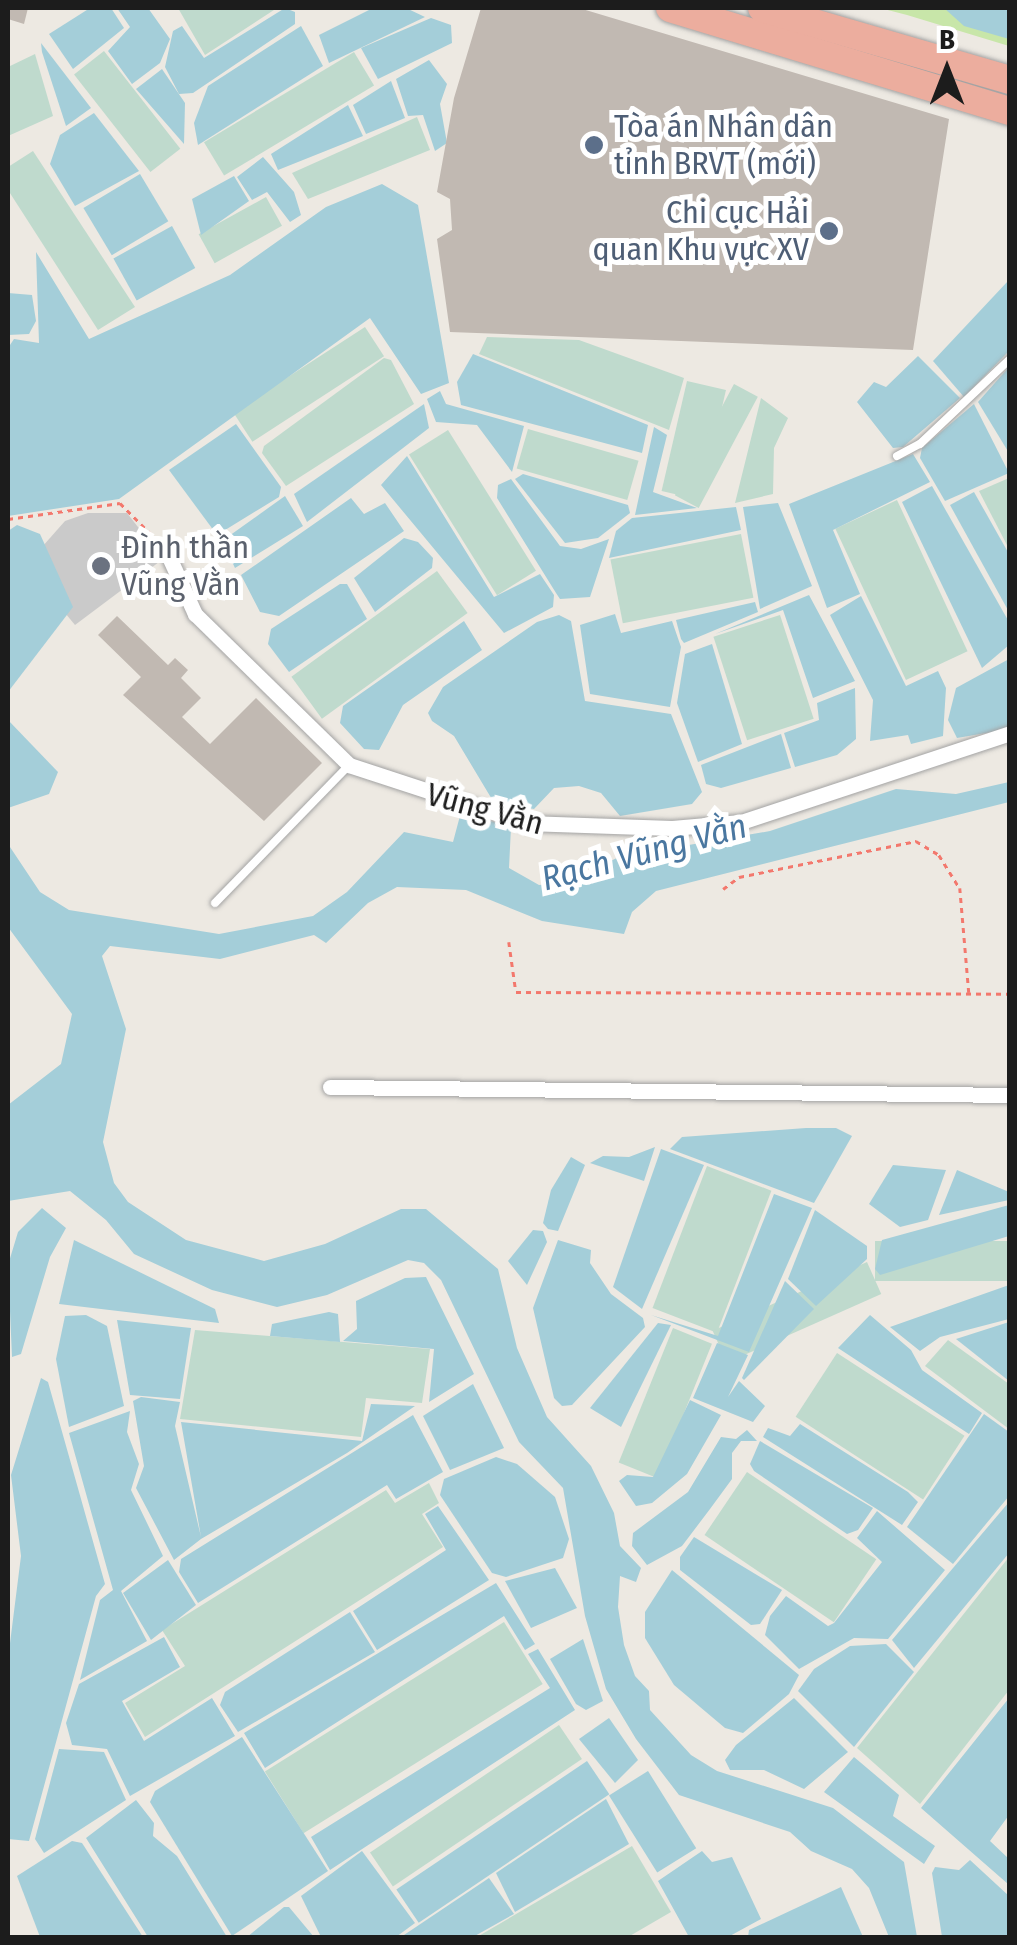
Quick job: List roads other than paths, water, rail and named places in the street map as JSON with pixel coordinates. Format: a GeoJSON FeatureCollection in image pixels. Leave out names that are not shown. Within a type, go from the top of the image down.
{"type":"FeatureCollection","features":[{"type":"Feature","properties":{"kind":"highway"},"geometry":{"type":"LineString","coordinates":[[670,8],[1010,112]]}},
{"type":"Feature","properties":{"kind":"highway"},"geometry":{"type":"LineString","coordinates":[[762,8],[1010,80]]}},
{"type":"Feature","properties":{"kind":"street","name":"Vũng Vằn"},"geometry":{"type":"LineString","coordinates":[[169,557],[195,614],[350,765],[543,826],[689,828],[742,822],[1010,733]]}},
{"type":"Feature","properties":{"kind":"street"},"geometry":{"type":"LineString","coordinates":[[330,1087],[1010,1095]]}},
{"type":"Feature","properties":{"kind":"lane"},"geometry":{"type":"LineString","coordinates":[[897,456],[920,444],[1010,359]]}},
{"type":"Feature","properties":{"kind":"lane"},"geometry":{"type":"LineString","coordinates":[[214,903],[350,765]]}},
{"type":"Feature","properties":{"kind":"water"},"geometry":{"type":"Polygon","coordinates":[[[90,8],[111,8],[124,28],[73,69],[49,34],[90,8]]]}},
{"type":"Feature","properties":{"kind":"water"},"geometry":{"type":"Polygon","coordinates":[[[117,8],[148,8],[170,39],[160,63],[132,84],[108,51],[130,27],[117,8]]]}},
{"type":"Feature","properties":{"kind":"water"},"geometry":{"type":"Polygon","coordinates":[[[285,8],[295,12],[295,24],[193,93],[179,94],[165,67],[173,31],[182,26],[204,58],[285,8]]]}},
{"type":"Feature","properties":{"kind":"water"},"geometry":{"type":"Polygon","coordinates":[[[373,8],[406,8],[425,17],[329,63],[319,35],[373,8]]]}},
{"type":"Feature","properties":{"kind":"water"},"geometry":{"type":"Polygon","coordinates":[[[944,8],[1009,8],[1009,39],[964,26],[944,8]]]}},
{"type":"Feature","properties":{"kind":"water"},"geometry":{"type":"Polygon","coordinates":[[[431,18],[451,25],[452,43],[378,79],[361,48],[431,18]]]}},
{"type":"Feature","properties":{"kind":"water"},"geometry":{"type":"Polygon","coordinates":[[[301,26],[323,66],[198,145],[194,123],[208,86],[301,26]]]}},
{"type":"Feature","properties":{"kind":"water"},"geometry":{"type":"Polygon","coordinates":[[[41,43],[91,108],[66,126],[42,52],[41,43]]]}},
{"type":"Feature","properties":{"kind":"water"},"geometry":{"type":"Polygon","coordinates":[[[429,60],[447,84],[440,104],[447,143],[435,151],[423,115],[408,116],[396,79],[429,60]]]}},
{"type":"Feature","properties":{"kind":"water"},"geometry":{"type":"Polygon","coordinates":[[[162,69],[185,103],[184,144],[136,89],[162,69]]]}},
{"type":"Feature","properties":{"kind":"water"},"geometry":{"type":"Polygon","coordinates":[[[391,81],[405,118],[366,134],[353,105],[391,81]]]}},
{"type":"Feature","properties":{"kind":"water"},"geometry":{"type":"Polygon","coordinates":[[[348,105],[363,136],[278,170],[271,154],[348,105]]]}},
{"type":"Feature","properties":{"kind":"water"},"geometry":{"type":"Polygon","coordinates":[[[94,113],[139,171],[75,206],[50,164],[60,135],[94,113]]]}},
{"type":"Feature","properties":{"kind":"water"},"geometry":{"type":"Polygon","coordinates":[[[263,157],[294,192],[301,215],[290,222],[267,192],[252,200],[237,177],[263,157]]]}},
{"type":"Feature","properties":{"kind":"water"},"geometry":{"type":"Polygon","coordinates":[[[140,174],[168,221],[112,255],[83,208],[140,174]]]}},
{"type":"Feature","properties":{"kind":"water"},"geometry":{"type":"Polygon","coordinates":[[[234,176],[249,201],[201,235],[192,199],[234,176]]]}},
{"type":"Feature","properties":{"kind":"water"},"geometry":{"type":"Polygon","coordinates":[[[382,184],[418,205],[449,383],[421,394],[370,318],[119,499],[8,516],[8,348],[14,339],[39,343],[36,252],[89,339],[230,275],[326,207],[382,184]]]}},
{"type":"Feature","properties":{"kind":"water"},"geometry":{"type":"Polygon","coordinates":[[[172,226],[195,268],[137,300],[113,258],[172,226]]]}},
{"type":"Feature","properties":{"kind":"water"},"geometry":{"type":"Polygon","coordinates":[[[1008,281],[1009,351],[964,397],[933,361],[1008,281]]]}},
{"type":"Feature","properties":{"kind":"water"},"geometry":{"type":"Polygon","coordinates":[[[8,293],[32,295],[36,321],[29,334],[8,335],[8,293]]]}},
{"type":"Feature","properties":{"kind":"water"},"geometry":{"type":"Polygon","coordinates":[[[473,354],[648,425],[642,453],[461,405],[457,382],[473,354]]]}},
{"type":"Feature","properties":{"kind":"water"},"geometry":{"type":"Polygon","coordinates":[[[918,356],[960,398],[903,447],[893,448],[857,402],[874,382],[886,387],[918,356]]]}},
{"type":"Feature","properties":{"kind":"water"},"geometry":{"type":"Polygon","coordinates":[[[1009,367],[1009,453],[978,402],[1009,367]]]}},
{"type":"Feature","properties":{"kind":"water"},"geometry":{"type":"Polygon","coordinates":[[[440,391],[446,404],[524,426],[512,472],[477,425],[436,422],[427,399],[440,391]]]}},
{"type":"Feature","properties":{"kind":"water"},"geometry":{"type":"Polygon","coordinates":[[[424,404],[429,428],[307,522],[294,494],[424,404]]]}},
{"type":"Feature","properties":{"kind":"water"},"geometry":{"type":"Polygon","coordinates":[[[974,404],[1009,473],[945,501],[920,458],[922,448],[974,404]]]}},
{"type":"Feature","properties":{"kind":"water"},"geometry":{"type":"Polygon","coordinates":[[[236,424],[281,487],[279,497],[217,535],[169,470],[236,424]]]}},
{"type":"Feature","properties":{"kind":"water"},"geometry":{"type":"Polygon","coordinates":[[[654,427],[667,435],[653,492],[697,508],[635,515],[654,427]]]}},
{"type":"Feature","properties":{"kind":"water"},"geometry":{"type":"Polygon","coordinates":[[[913,454],[930,482],[833,530],[860,594],[827,608],[789,504],[913,454]]]}},
{"type":"Feature","properties":{"kind":"water"},"geometry":{"type":"Polygon","coordinates":[[[407,456],[494,597],[540,574],[554,595],[553,607],[504,633],[381,485],[407,456]]]}},
{"type":"Feature","properties":{"kind":"water"},"geometry":{"type":"Polygon","coordinates":[[[523,474],[628,505],[630,513],[598,538],[565,543],[515,479],[523,474]]]}},
{"type":"Feature","properties":{"kind":"water"},"geometry":{"type":"Polygon","coordinates":[[[511,479],[560,546],[581,549],[609,539],[590,597],[560,599],[497,498],[498,485],[511,479]]]}},
{"type":"Feature","properties":{"kind":"water"},"geometry":{"type":"Polygon","coordinates":[[[932,486],[1009,622],[1009,645],[982,668],[902,502],[932,486]]]}},
{"type":"Feature","properties":{"kind":"water"},"geometry":{"type":"Polygon","coordinates":[[[974,492],[1009,554],[1009,612],[950,505],[974,492]]]}},
{"type":"Feature","properties":{"kind":"water"},"geometry":{"type":"Polygon","coordinates":[[[285,496],[303,526],[235,568],[222,541],[285,496]]]}},
{"type":"Feature","properties":{"kind":"water"},"geometry":{"type":"Polygon","coordinates":[[[351,498],[364,514],[385,503],[404,531],[279,616],[260,612],[241,575],[351,498]]]}},
{"type":"Feature","properties":{"kind":"water"},"geometry":{"type":"Polygon","coordinates":[[[778,503],[812,586],[760,609],[743,507],[778,503]]]}},
{"type":"Feature","properties":{"kind":"water"},"geometry":{"type":"Polygon","coordinates":[[[736,507],[741,530],[609,558],[616,531],[632,518],[736,507]]]}},
{"type":"Feature","properties":{"kind":"water"},"geometry":{"type":"Polygon","coordinates":[[[17,525],[40,534],[73,607],[8,692],[8,531],[17,525]]]}},
{"type":"Feature","properties":{"kind":"water"},"geometry":{"type":"Polygon","coordinates":[[[404,538],[418,542],[433,558],[432,568],[375,612],[354,578],[404,538]]]}},
{"type":"Feature","properties":{"kind":"water"},"geometry":{"type":"Polygon","coordinates":[[[340,584],[347,584],[367,619],[289,672],[268,644],[271,629],[340,584]]]}},
{"type":"Feature","properties":{"kind":"water"},"geometry":{"type":"Polygon","coordinates":[[[809,595],[855,681],[813,698],[783,610],[715,634],[809,595]]]}},
{"type":"Feature","properties":{"kind":"water"},"geometry":{"type":"Polygon","coordinates":[[[861,596],[906,686],[938,671],[946,688],[943,736],[911,744],[908,735],[870,741],[873,700],[830,615],[861,596]]]}},
{"type":"Feature","properties":{"kind":"water"},"geometry":{"type":"Polygon","coordinates":[[[755,602],[758,612],[684,643],[681,639],[676,620],[755,602]]]}},
{"type":"Feature","properties":{"kind":"water"},"geometry":{"type":"Polygon","coordinates":[[[615,614],[621,633],[672,621],[681,647],[670,707],[590,694],[580,625],[615,614]]]}},
{"type":"Feature","properties":{"kind":"water"},"geometry":{"type":"Polygon","coordinates":[[[559,615],[571,621],[585,701],[671,714],[702,792],[692,804],[620,816],[601,793],[579,786],[554,788],[534,809],[493,801],[454,736],[432,721],[428,713],[443,687],[537,622],[559,615]]]}},
{"type":"Feature","properties":{"kind":"water"},"geometry":{"type":"Polygon","coordinates":[[[464,621],[482,650],[403,705],[379,750],[364,749],[340,723],[343,706],[464,621]]]}},
{"type":"Feature","properties":{"kind":"water"},"geometry":{"type":"Polygon","coordinates":[[[712,644],[742,744],[698,762],[677,703],[685,654],[712,644]]]}},
{"type":"Feature","properties":{"kind":"water"},"geometry":{"type":"Polygon","coordinates":[[[1009,659],[1009,729],[957,738],[948,720],[956,688],[1009,659]]]}},
{"type":"Feature","properties":{"kind":"water"},"geometry":{"type":"Polygon","coordinates":[[[855,688],[856,739],[837,755],[795,767],[784,733],[819,720],[817,703],[855,688]]]}},
{"type":"Feature","properties":{"kind":"water"},"geometry":{"type":"Polygon","coordinates":[[[8,720],[58,772],[49,794],[8,808],[8,720]]]}},
{"type":"Feature","properties":{"kind":"water"},"geometry":{"type":"Polygon","coordinates":[[[781,734],[791,768],[721,788],[706,784],[701,765],[781,734]]]}},
{"type":"Feature","properties":{"kind":"water"},"geometry":{"type":"Polygon","coordinates":[[[1009,782],[1009,802],[656,891],[632,912],[624,934],[542,921],[466,890],[397,887],[368,903],[326,943],[314,935],[220,959],[110,946],[102,956],[126,1029],[103,1142],[114,1183],[128,1202],[186,1240],[264,1261],[325,1244],[401,1209],[426,1209],[498,1269],[517,1348],[547,1417],[591,1466],[614,1513],[620,1546],[641,1568],[636,1582],[620,1576],[618,1607],[624,1645],[635,1676],[649,1691],[650,1710],[691,1755],[717,1771],[833,1808],[904,1862],[917,1937],[889,1937],[869,1888],[852,1869],[811,1851],[790,1832],[679,1795],[636,1739],[606,1689],[585,1616],[563,1488],[519,1442],[441,1280],[424,1263],[408,1260],[327,1295],[277,1307],[212,1290],[134,1254],[106,1220],[70,1191],[8,1201],[8,1105],[61,1064],[72,1014],[8,927],[8,844],[40,892],[69,910],[219,934],[313,916],[347,892],[404,832],[453,842],[461,812],[511,827],[509,868],[539,885],[564,883],[619,857],[770,831],[896,789],[956,794],[1009,782]]]}},
{"type":"Feature","properties":{"kind":"water"},"geometry":{"type":"Polygon","coordinates":[[[836,1128],[852,1136],[814,1203],[670,1149],[682,1137],[836,1128]]]}},
{"type":"Feature","properties":{"kind":"water"},"geometry":{"type":"Polygon","coordinates":[[[655,1147],[644,1181],[590,1163],[603,1156],[629,1157],[655,1147]]]}},
{"type":"Feature","properties":{"kind":"water"},"geometry":{"type":"Polygon","coordinates":[[[661,1149],[704,1165],[642,1309],[613,1287],[661,1149]]]}},
{"type":"Feature","properties":{"kind":"water"},"geometry":{"type":"Polygon","coordinates":[[[571,1157],[585,1165],[558,1231],[548,1229],[543,1223],[551,1190],[571,1157]]]}},
{"type":"Feature","properties":{"kind":"water"},"geometry":{"type":"Polygon","coordinates":[[[893,1165],[946,1170],[928,1220],[900,1227],[869,1204],[893,1165]]]}},
{"type":"Feature","properties":{"kind":"water"},"geometry":{"type":"Polygon","coordinates":[[[957,1170],[1009,1192],[1009,1200],[939,1215],[957,1170]]]}},
{"type":"Feature","properties":{"kind":"water"},"geometry":{"type":"Polygon","coordinates":[[[774,1194],[812,1208],[749,1352],[651,1315],[718,1336],[774,1194]]]}},
{"type":"Feature","properties":{"kind":"water"},"geometry":{"type":"Polygon","coordinates":[[[1009,1205],[1009,1236],[880,1275],[875,1269],[882,1240],[1009,1205]]]}},
{"type":"Feature","properties":{"kind":"water"},"geometry":{"type":"Polygon","coordinates":[[[42,1208],[66,1228],[50,1257],[21,1354],[12,1357],[8,1265],[18,1232],[42,1208]]]}},
{"type":"Feature","properties":{"kind":"water"},"geometry":{"type":"Polygon","coordinates":[[[815,1210],[867,1246],[867,1259],[816,1306],[788,1279],[815,1210]]]}},
{"type":"Feature","properties":{"kind":"water"},"geometry":{"type":"Polygon","coordinates":[[[533,1230],[543,1231],[547,1242],[527,1285],[508,1261],[533,1230]]]}},
{"type":"Feature","properties":{"kind":"water"},"geometry":{"type":"Polygon","coordinates":[[[74,1240],[215,1309],[219,1323],[59,1304],[74,1240]]]}},
{"type":"Feature","properties":{"kind":"water"},"geometry":{"type":"Polygon","coordinates":[[[558,1240],[591,1250],[590,1263],[611,1294],[643,1318],[645,1327],[572,1405],[562,1406],[554,1398],[533,1308],[558,1240]]]}},
{"type":"Feature","properties":{"kind":"water"},"geometry":{"type":"Polygon","coordinates":[[[426,1277],[474,1374],[429,1402],[434,1349],[343,1341],[357,1329],[356,1301],[405,1278],[426,1277]]]}},
{"type":"Feature","properties":{"kind":"water"},"geometry":{"type":"Polygon","coordinates":[[[785,1281],[814,1309],[744,1380],[742,1378],[785,1281]]]}},
{"type":"Feature","properties":{"kind":"water"},"geometry":{"type":"Polygon","coordinates":[[[1009,1285],[1009,1319],[940,1337],[920,1351],[890,1327],[1009,1285]]]}},
{"type":"Feature","properties":{"kind":"water"},"geometry":{"type":"Polygon","coordinates":[[[329,1312],[338,1314],[340,1342],[270,1336],[272,1324],[329,1312]]]}},
{"type":"Feature","properties":{"kind":"water"},"geometry":{"type":"Polygon","coordinates":[[[86,1315],[107,1326],[124,1406],[69,1427],[56,1359],[65,1316],[86,1315]]]}},
{"type":"Feature","properties":{"kind":"water"},"geometry":{"type":"Polygon","coordinates":[[[870,1315],[911,1350],[922,1370],[982,1413],[969,1434],[838,1348],[870,1315]]]}},
{"type":"Feature","properties":{"kind":"water"},"geometry":{"type":"Polygon","coordinates":[[[117,1320],[191,1328],[180,1399],[130,1395],[117,1320]]]}},
{"type":"Feature","properties":{"kind":"water"},"geometry":{"type":"Polygon","coordinates":[[[1010,1322],[1009,1381],[956,1339],[1010,1322]]]}},
{"type":"Feature","properties":{"kind":"water"},"geometry":{"type":"Polygon","coordinates":[[[658,1323],[671,1325],[621,1427],[590,1408],[658,1323]]]}},
{"type":"Feature","properties":{"kind":"water"},"geometry":{"type":"Polygon","coordinates":[[[717,1343],[748,1355],[728,1397],[739,1381],[765,1406],[753,1422],[693,1398],[717,1343]]]}},
{"type":"Feature","properties":{"kind":"water"},"geometry":{"type":"Polygon","coordinates":[[[41,1378],[48,1382],[105,1584],[96,1596],[29,1841],[8,1839],[8,1659],[21,1556],[11,1475],[41,1378]]]}},
{"type":"Feature","properties":{"kind":"water"},"geometry":{"type":"Polygon","coordinates":[[[473,1384],[504,1448],[450,1470],[423,1416],[473,1384]]]}},
{"type":"Feature","properties":{"kind":"water"},"geometry":{"type":"Polygon","coordinates":[[[141,1397],[180,1402],[175,1426],[201,1537],[181,1422],[362,1441],[371,1404],[415,1406],[347,1453],[201,1539],[174,1560],[136,1488],[144,1466],[133,1401],[141,1397]]]}},
{"type":"Feature","properties":{"kind":"water"},"geometry":{"type":"Polygon","coordinates":[[[690,1400],[721,1415],[687,1474],[652,1503],[636,1506],[619,1481],[627,1475],[653,1477],[690,1400]]]}},
{"type":"Feature","properties":{"kind":"water"},"geometry":{"type":"Polygon","coordinates":[[[130,1411],[127,1432],[139,1464],[131,1490],[163,1556],[121,1591],[147,1641],[80,1680],[100,1600],[113,1590],[69,1433],[130,1411]]]}},
{"type":"Feature","properties":{"kind":"water"},"geometry":{"type":"Polygon","coordinates":[[[984,1414],[1009,1432],[1009,1496],[953,1564],[907,1527],[984,1414]]]}},
{"type":"Feature","properties":{"kind":"water"},"geometry":{"type":"Polygon","coordinates":[[[413,1415],[443,1472],[396,1499],[387,1485],[198,1603],[179,1572],[181,1559],[413,1415]]]}},
{"type":"Feature","properties":{"kind":"water"},"geometry":{"type":"Polygon","coordinates":[[[800,1424],[908,1492],[918,1502],[902,1525],[763,1437],[768,1428],[790,1436],[800,1424]]]}},
{"type":"Feature","properties":{"kind":"water"},"geometry":{"type":"Polygon","coordinates":[[[747,1430],[757,1441],[741,1441],[732,1453],[732,1479],[710,1509],[682,1546],[647,1565],[632,1546],[633,1533],[688,1492],[721,1437],[736,1439],[747,1430]]]}},
{"type":"Feature","properties":{"kind":"water"},"geometry":{"type":"Polygon","coordinates":[[[760,1441],[873,1508],[858,1530],[847,1534],[754,1471],[750,1464],[760,1441]]]}},
{"type":"Feature","properties":{"kind":"water"},"geometry":{"type":"Polygon","coordinates":[[[496,1457],[517,1464],[555,1497],[569,1539],[563,1558],[506,1577],[492,1573],[440,1495],[444,1479],[496,1457]]]}},
{"type":"Feature","properties":{"kind":"water"},"geometry":{"type":"Polygon","coordinates":[[[1009,1502],[1009,1553],[914,1668],[892,1640],[1009,1502]]]}},
{"type":"Feature","properties":{"kind":"water"},"geometry":{"type":"Polygon","coordinates":[[[438,1506],[489,1580],[377,1650],[353,1611],[446,1550],[425,1514],[438,1506]]]}},
{"type":"Feature","properties":{"kind":"water"},"geometry":{"type":"Polygon","coordinates":[[[877,1511],[945,1570],[888,1639],[854,1638],[799,1669],[765,1635],[770,1616],[786,1596],[828,1626],[834,1623],[882,1562],[857,1538],[877,1511]]]}},
{"type":"Feature","properties":{"kind":"water"},"geometry":{"type":"Polygon","coordinates":[[[694,1537],[782,1590],[760,1624],[751,1625],[680,1570],[680,1557],[694,1537]]]}},
{"type":"Feature","properties":{"kind":"water"},"geometry":{"type":"Polygon","coordinates":[[[168,1560],[196,1605],[151,1640],[123,1593],[168,1560]]]}},
{"type":"Feature","properties":{"kind":"water"},"geometry":{"type":"Polygon","coordinates":[[[555,1568],[577,1608],[531,1628],[505,1581],[555,1568]]]}},
{"type":"Feature","properties":{"kind":"water"},"geometry":{"type":"Polygon","coordinates":[[[672,1570],[799,1675],[789,1694],[743,1733],[725,1728],[674,1685],[645,1638],[645,1612],[672,1570]]]}},
{"type":"Feature","properties":{"kind":"water"},"geometry":{"type":"Polygon","coordinates":[[[496,1583],[535,1644],[525,1650],[504,1616],[265,1768],[244,1733],[496,1583]]]}},
{"type":"Feature","properties":{"kind":"water"},"geometry":{"type":"Polygon","coordinates":[[[350,1612],[375,1652],[238,1732],[220,1705],[225,1692],[350,1612]]]}},
{"type":"Feature","properties":{"kind":"water"},"geometry":{"type":"Polygon","coordinates":[[[164,1637],[180,1667],[122,1701],[144,1741],[212,1698],[235,1736],[130,1796],[107,1749],[72,1745],[66,1723],[79,1684],[164,1637]]]}},
{"type":"Feature","properties":{"kind":"water"},"geometry":{"type":"Polygon","coordinates":[[[583,1639],[603,1701],[586,1710],[576,1704],[550,1659],[583,1639]]]}},
{"type":"Feature","properties":{"kind":"water"},"geometry":{"type":"Polygon","coordinates":[[[886,1644],[914,1672],[854,1747],[798,1691],[814,1669],[850,1646],[886,1644]]]}},
{"type":"Feature","properties":{"kind":"water"},"geometry":{"type":"Polygon","coordinates":[[[538,1649],[575,1710],[330,1870],[311,1837],[550,1688],[528,1654],[538,1649]]]}},
{"type":"Feature","properties":{"kind":"water"},"geometry":{"type":"Polygon","coordinates":[[[794,1698],[848,1752],[804,1789],[764,1770],[730,1770],[725,1760],[736,1745],[794,1698]]]}},
{"type":"Feature","properties":{"kind":"water"},"geometry":{"type":"Polygon","coordinates":[[[1009,1698],[1009,1815],[990,1841],[1009,1859],[1008,1884],[921,1808],[1009,1698]]]}},
{"type":"Feature","properties":{"kind":"water"},"geometry":{"type":"Polygon","coordinates":[[[609,1718],[638,1760],[615,1783],[579,1739],[609,1718]]]}},
{"type":"Feature","properties":{"kind":"water"},"geometry":{"type":"Polygon","coordinates":[[[242,1737],[328,1871],[232,1936],[150,1802],[155,1791],[242,1737]]]}},
{"type":"Feature","properties":{"kind":"water"},"geometry":{"type":"Polygon","coordinates":[[[59,1749],[104,1752],[126,1800],[44,1853],[35,1839],[59,1749]]]}},
{"type":"Feature","properties":{"kind":"water"},"geometry":{"type":"Polygon","coordinates":[[[854,1757],[899,1795],[893,1816],[935,1846],[924,1864],[824,1792],[854,1757]]]}},
{"type":"Feature","properties":{"kind":"water"},"geometry":{"type":"Polygon","coordinates":[[[587,1761],[609,1794],[419,1923],[396,1890],[587,1761]]]}},
{"type":"Feature","properties":{"kind":"water"},"geometry":{"type":"Polygon","coordinates":[[[648,1771],[696,1848],[657,1873],[609,1795],[648,1771]]]}},
{"type":"Feature","properties":{"kind":"water"},"geometry":{"type":"Polygon","coordinates":[[[606,1799],[629,1844],[515,1912],[496,1873],[606,1799]]]}},
{"type":"Feature","properties":{"kind":"water"},"geometry":{"type":"Polygon","coordinates":[[[136,1800],[154,1823],[153,1836],[177,1856],[227,1937],[148,1937],[86,1838],[136,1800]]]}},
{"type":"Feature","properties":{"kind":"water"},"geometry":{"type":"Polygon","coordinates":[[[72,1841],[82,1843],[143,1937],[40,1937],[17,1876],[72,1841]]]}},
{"type":"Feature","properties":{"kind":"water"},"geometry":{"type":"Polygon","coordinates":[[[362,1851],[415,1923],[396,1937],[321,1937],[301,1896],[362,1851]]]}},
{"type":"Feature","properties":{"kind":"water"},"geometry":{"type":"Polygon","coordinates":[[[702,1851],[712,1862],[732,1857],[761,1919],[728,1937],[689,1937],[658,1881],[702,1851]]]}},
{"type":"Feature","properties":{"kind":"water"},"geometry":{"type":"Polygon","coordinates":[[[970,1860],[1009,1896],[1009,1937],[942,1937],[932,1873],[935,1867],[959,1870],[970,1860]]]}},
{"type":"Feature","properties":{"kind":"water"},"geometry":{"type":"Polygon","coordinates":[[[489,1878],[514,1914],[473,1937],[401,1937],[489,1878]]]}},
{"type":"Feature","properties":{"kind":"water"},"geometry":{"type":"Polygon","coordinates":[[[841,1887],[863,1937],[748,1937],[749,1930],[841,1887]]]}},
{"type":"Feature","properties":{"kind":"water"},"geometry":{"type":"Polygon","coordinates":[[[284,1907],[289,1907],[314,1937],[247,1937],[284,1907]]]}},
{"type":"Feature","properties":{"kind":"place","name":"Tòa án Nhân dân tỉnh BRVT (mới)"},"geometry":{"type":"Point","coordinates":[594,145]}},
{"type":"Feature","properties":{"kind":"place","name":"Chi cục Hải quan Khu vực XV"},"geometry":{"type":"Point","coordinates":[829,231]}},
{"type":"Feature","properties":{"kind":"place","name":"Đình thần Vũng Vằn"},"geometry":{"type":"Point","coordinates":[101,566]}},
{"type":"Feature","properties":{"kind":"water label","name":"Rạch Vũng Vằn"},"geometry":{"type":"Point","coordinates":[644,852]}}]}
